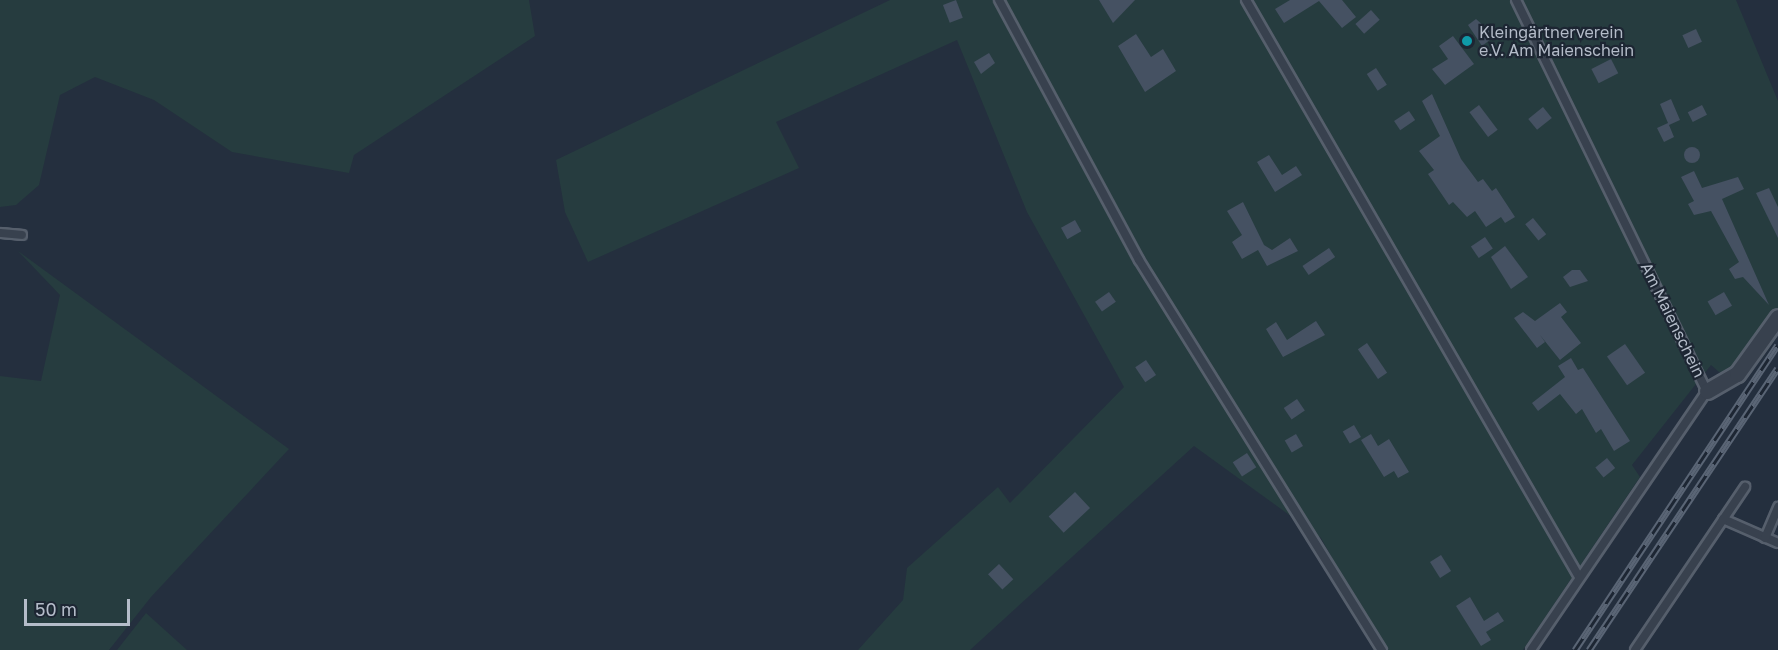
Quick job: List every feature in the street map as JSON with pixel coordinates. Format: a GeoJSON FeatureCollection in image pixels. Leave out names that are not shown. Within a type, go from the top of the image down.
{"type":"FeatureCollection","features":[{"type":"Feature","properties":{"kind":"street"},"geometry":{"type":"LineString","coordinates":[[1707,391],[1737,374],[1778,317]]}},
{"type":"Feature","properties":{"kind":"lane"},"geometry":{"type":"LineString","coordinates":[[999,0],[1139,260],[1382,650]]}},
{"type":"Feature","properties":{"kind":"lane"},"geometry":{"type":"LineString","coordinates":[[1246,0],[1580,577]]}},
{"type":"Feature","properties":{"kind":"lane","name":"Am Maienschein"},"geometry":{"type":"LineString","coordinates":[[1516,0],[1707,391],[1531,650]]}},
{"type":"Feature","properties":{"kind":"lane"},"geometry":{"type":"LineString","coordinates":[[0,233],[22,235]]}},
{"type":"Feature","properties":{"kind":"lane"},"geometry":{"type":"LineString","coordinates":[[1635,650],[1745,487]]}},
{"type":"Feature","properties":{"kind":"lane"},"geometry":{"type":"LineString","coordinates":[[1765,538],[1778,507]]}},
{"type":"Feature","properties":{"kind":"lane"},"geometry":{"type":"LineString","coordinates":[[1723,519],[1778,543]]}},
{"type":"Feature","properties":{"kind":"green space"},"geometry":{"type":"Polygon","coordinates":[[[0,0],[529,0],[535,36],[354,155],[349,173],[232,152],[154,100],[95,77],[60,95],[39,185],[16,205],[0,207],[0,0]]]}},
{"type":"Feature","properties":{"kind":"green space"},"geometry":{"type":"Polygon","coordinates":[[[890,0],[1736,0],[1778,101],[1778,308],[1735,371],[1719,372],[1711,365],[1632,465],[1640,477],[1523,650],[1383,650],[1321,538],[1194,446],[970,650],[858,650],[903,600],[907,568],[998,487],[1010,503],[1124,387],[1027,212],[957,40],[776,122],[799,168],[588,262],[565,212],[556,160],[890,0]]]}},
{"type":"Feature","properties":{"kind":"green space"},"geometry":{"type":"Polygon","coordinates":[[[18,251],[289,449],[151,597],[109,650],[0,650],[0,376],[41,381],[60,295],[18,251]]]}},
{"type":"Feature","properties":{"kind":"green space"},"geometry":{"type":"Polygon","coordinates":[[[146,613],[187,650],[117,650],[146,613]]]}},
{"type":"Feature","properties":{"kind":"building"},"geometry":{"type":"Polygon","coordinates":[[[956,0],[963,18],[950,23],[943,5],[956,0]]]}},
{"type":"Feature","properties":{"kind":"building"},"geometry":{"type":"Polygon","coordinates":[[[1099,0],[1135,0],[1113,23],[1099,0]]]}},
{"type":"Feature","properties":{"kind":"building"},"geometry":{"type":"Polygon","coordinates":[[[1290,0],[1342,0],[1356,17],[1342,28],[1319,1],[1284,23],[1275,9],[1290,0]]]}},
{"type":"Feature","properties":{"kind":"building"},"geometry":{"type":"Polygon","coordinates":[[[1371,10],[1380,20],[1364,34],[1355,24],[1371,10]]]}},
{"type":"Feature","properties":{"kind":"building"},"geometry":{"type":"Polygon","coordinates":[[[1476,19],[1495,36],[1482,46],[1468,25],[1476,19]]]}},
{"type":"Feature","properties":{"kind":"building"},"geometry":{"type":"Polygon","coordinates":[[[1696,29],[1702,42],[1688,48],[1682,35],[1696,29]]]}},
{"type":"Feature","properties":{"kind":"building"},"geometry":{"type":"Polygon","coordinates":[[[1136,34],[1151,57],[1163,49],[1176,71],[1145,92],[1118,46],[1136,34]]]}},
{"type":"Feature","properties":{"kind":"building"},"geometry":{"type":"Polygon","coordinates":[[[1453,36],[1474,64],[1445,85],[1432,69],[1448,59],[1439,46],[1453,36]]]}},
{"type":"Feature","properties":{"kind":"building"},"geometry":{"type":"Polygon","coordinates":[[[989,53],[995,63],[981,74],[974,62],[989,53]]]}},
{"type":"Feature","properties":{"kind":"building"},"geometry":{"type":"Polygon","coordinates":[[[1611,59],[1618,73],[1599,83],[1591,69],[1611,59]]]}},
{"type":"Feature","properties":{"kind":"building"},"geometry":{"type":"Polygon","coordinates":[[[1376,68],[1387,85],[1378,91],[1367,74],[1376,68]]]}},
{"type":"Feature","properties":{"kind":"building"},"geometry":{"type":"Polygon","coordinates":[[[1432,94],[1461,159],[1478,182],[1483,179],[1492,191],[1496,188],[1515,217],[1505,223],[1501,217],[1486,227],[1475,211],[1467,217],[1453,202],[1449,205],[1428,174],[1434,170],[1419,151],[1440,136],[1422,101],[1432,94]]]}},
{"type":"Feature","properties":{"kind":"building"},"geometry":{"type":"Polygon","coordinates":[[[1671,99],[1680,120],[1669,125],[1674,137],[1664,142],[1657,128],[1668,123],[1660,104],[1671,99]]]}},
{"type":"Feature","properties":{"kind":"building"},"geometry":{"type":"Polygon","coordinates":[[[1479,105],[1498,130],[1488,137],[1469,112],[1479,105]]]}},
{"type":"Feature","properties":{"kind":"building"},"geometry":{"type":"Polygon","coordinates":[[[1702,105],[1707,115],[1693,122],[1688,112],[1702,105]]]}},
{"type":"Feature","properties":{"kind":"building"},"geometry":{"type":"Polygon","coordinates":[[[1543,107],[1552,118],[1537,130],[1528,119],[1543,107]]]}},
{"type":"Feature","properties":{"kind":"building"},"geometry":{"type":"Polygon","coordinates":[[[1409,111],[1415,120],[1400,130],[1394,121],[1409,111]]]}},
{"type":"Feature","properties":{"kind":"building"},"geometry":{"type":"Polygon","coordinates":[[[1689,147],[1695,147],[1700,155],[1698,161],[1689,163],[1684,158],[1684,152],[1689,147]]]}},
{"type":"Feature","properties":{"kind":"building"},"geometry":{"type":"Polygon","coordinates":[[[1269,155],[1282,175],[1296,166],[1302,175],[1275,192],[1257,162],[1269,155]]]}},
{"type":"Feature","properties":{"kind":"building"},"geometry":{"type":"Polygon","coordinates":[[[1694,171],[1702,188],[1738,177],[1744,189],[1722,199],[1769,305],[1743,277],[1735,279],[1729,269],[1739,262],[1711,211],[1694,215],[1688,204],[1694,201],[1681,177],[1694,171]]]}},
{"type":"Feature","properties":{"kind":"building"},"geometry":{"type":"Polygon","coordinates":[[[1769,188],[1778,207],[1778,238],[1756,193],[1769,188]]]}},
{"type":"Feature","properties":{"kind":"building"},"geometry":{"type":"Polygon","coordinates":[[[1243,202],[1264,245],[1272,250],[1290,238],[1298,251],[1267,266],[1258,250],[1242,259],[1232,242],[1242,235],[1227,211],[1243,202]]]}},
{"type":"Feature","properties":{"kind":"building"},"geometry":{"type":"Polygon","coordinates":[[[1533,218],[1546,234],[1538,241],[1525,224],[1533,218]]]}},
{"type":"Feature","properties":{"kind":"building"},"geometry":{"type":"Polygon","coordinates":[[[1075,220],[1081,231],[1067,239],[1061,228],[1075,220]]]}},
{"type":"Feature","properties":{"kind":"building"},"geometry":{"type":"Polygon","coordinates":[[[1485,237],[1493,249],[1479,258],[1471,247],[1485,237]]]}},
{"type":"Feature","properties":{"kind":"building"},"geometry":{"type":"Polygon","coordinates":[[[1505,246],[1528,277],[1511,289],[1491,257],[1505,246]]]}},
{"type":"Feature","properties":{"kind":"building"},"geometry":{"type":"Polygon","coordinates":[[[1329,248],[1335,257],[1309,275],[1302,266],[1329,248]]]}},
{"type":"Feature","properties":{"kind":"building"},"geometry":{"type":"Polygon","coordinates":[[[1572,270],[1580,270],[1588,281],[1570,287],[1563,277],[1572,270]]]}},
{"type":"Feature","properties":{"kind":"building"},"geometry":{"type":"Polygon","coordinates":[[[1109,292],[1116,302],[1102,312],[1095,302],[1109,292]]]}},
{"type":"Feature","properties":{"kind":"building"},"geometry":{"type":"Polygon","coordinates":[[[1724,292],[1732,306],[1716,315],[1708,302],[1724,292]]]}},
{"type":"Feature","properties":{"kind":"building"},"geometry":{"type":"Polygon","coordinates":[[[1560,303],[1567,312],[1561,317],[1581,343],[1560,360],[1540,335],[1545,342],[1537,348],[1514,318],[1523,312],[1535,321],[1560,303]]]}},
{"type":"Feature","properties":{"kind":"building"},"geometry":{"type":"Polygon","coordinates":[[[1316,321],[1325,335],[1283,357],[1266,329],[1276,322],[1287,340],[1316,321]]]}},
{"type":"Feature","properties":{"kind":"building"},"geometry":{"type":"Polygon","coordinates":[[[1367,343],[1387,373],[1378,379],[1358,349],[1367,343]]]}},
{"type":"Feature","properties":{"kind":"building"},"geometry":{"type":"Polygon","coordinates":[[[1625,344],[1645,373],[1627,385],[1607,357],[1625,344]]]}},
{"type":"Feature","properties":{"kind":"building"},"geometry":{"type":"Polygon","coordinates":[[[1571,358],[1578,370],[1583,368],[1630,441],[1614,451],[1601,429],[1596,433],[1582,409],[1576,414],[1560,394],[1538,411],[1532,403],[1565,377],[1558,366],[1571,358]]]}},
{"type":"Feature","properties":{"kind":"building"},"geometry":{"type":"Polygon","coordinates":[[[1146,360],[1156,375],[1145,382],[1135,367],[1146,360]]]}},
{"type":"Feature","properties":{"kind":"building"},"geometry":{"type":"Polygon","coordinates":[[[1297,399],[1305,411],[1292,420],[1284,408],[1297,399]]]}},
{"type":"Feature","properties":{"kind":"building"},"geometry":{"type":"Polygon","coordinates":[[[1354,425],[1361,437],[1350,444],[1343,432],[1354,425]]]}},
{"type":"Feature","properties":{"kind":"building"},"geometry":{"type":"Polygon","coordinates":[[[1296,434],[1303,446],[1292,453],[1285,440],[1296,434]]]}},
{"type":"Feature","properties":{"kind":"building"},"geometry":{"type":"Polygon","coordinates":[[[1371,434],[1378,446],[1389,439],[1409,472],[1398,478],[1394,471],[1384,477],[1361,440],[1371,434]]]}},
{"type":"Feature","properties":{"kind":"building"},"geometry":{"type":"Polygon","coordinates":[[[1247,453],[1256,467],[1242,477],[1233,462],[1247,453]]]}},
{"type":"Feature","properties":{"kind":"building"},"geometry":{"type":"Polygon","coordinates":[[[1607,458],[1615,468],[1604,478],[1595,467],[1607,458]]]}},
{"type":"Feature","properties":{"kind":"building"},"geometry":{"type":"Polygon","coordinates":[[[1075,492],[1090,508],[1064,533],[1049,517],[1075,492]]]}},
{"type":"Feature","properties":{"kind":"building"},"geometry":{"type":"Polygon","coordinates":[[[1441,555],[1451,571],[1440,578],[1430,562],[1441,555]]]}},
{"type":"Feature","properties":{"kind":"building"},"geometry":{"type":"Polygon","coordinates":[[[999,564],[1013,579],[1002,590],[988,574],[999,564]]]}},
{"type":"Feature","properties":{"kind":"building"},"geometry":{"type":"Polygon","coordinates":[[[1470,597],[1484,621],[1498,612],[1504,621],[1486,632],[1491,640],[1481,646],[1456,606],[1470,597]]]}},
{"type":"Feature","properties":{"kind":"railway"},"geometry":{"type":"LineString","coordinates":[[1575,650],[1778,345]]}},
{"type":"Feature","properties":{"kind":"railway"},"geometry":{"type":"LineString","coordinates":[[1589,650],[1778,368]]}},
{"type":"Feature","properties":{"kind":"place","name":"Kleingärtnerverein e.V. Am Maienschein"},"geometry":{"type":"Point","coordinates":[1467,41]}}]}
